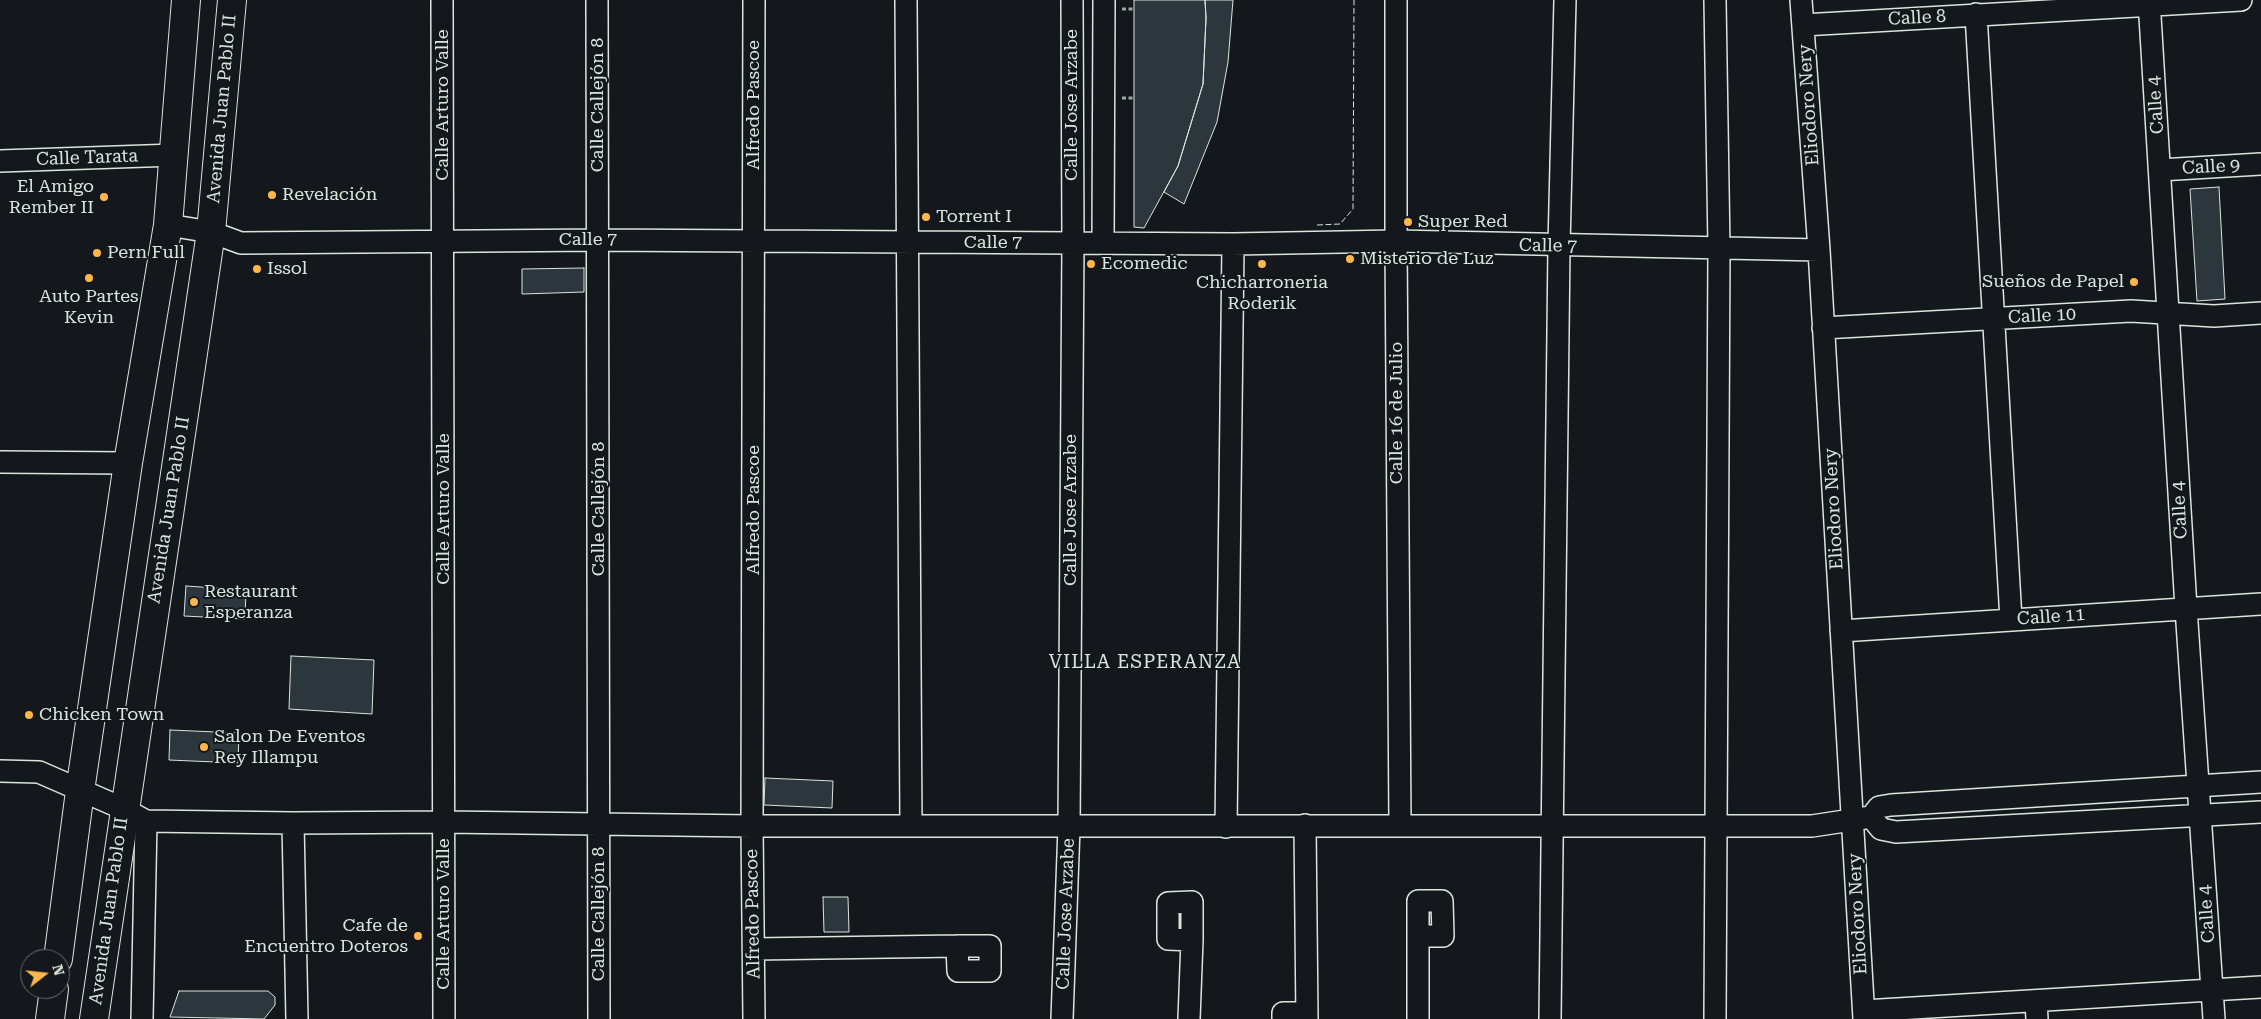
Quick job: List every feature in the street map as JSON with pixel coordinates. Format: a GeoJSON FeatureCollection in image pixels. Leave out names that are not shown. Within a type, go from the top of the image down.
{"type":"FeatureCollection","features":[{"type":"Feature","properties":{"kind":"highway"},"geometry":{"type":"LineString","coordinates":[[59,949],[80,791],[128,463],[168,225],[186,0]]}},
{"type":"Feature","properties":{"kind":"highway","name":"Avenida Juan Pablo II"},"geometry":{"type":"LineString","coordinates":[[94,1019],[135,815],[210,232],[232,0]]}},
{"type":"Feature","properties":{"kind":"highway"},"geometry":{"type":"LineString","coordinates":[[50,1019],[53,999]]}},
{"type":"Feature","properties":{"kind":"street","name":"Calle Arturo Valle"},"geometry":{"type":"LineString","coordinates":[[442,0],[444,241],[444,1019]]}},
{"type":"Feature","properties":{"kind":"street","name":"Calle Callejón 8"},"geometry":{"type":"LineString","coordinates":[[597,0],[599,1019]]}},
{"type":"Feature","properties":{"kind":"street","name":"Alfredo Pascoe"},"geometry":{"type":"LineString","coordinates":[[754,0],[755,242],[752,826],[754,1019]]}},
{"type":"Feature","properties":{"kind":"street"},"geometry":{"type":"LineString","coordinates":[[906,0],[911,826]]}},
{"type":"Feature","properties":{"kind":"street","name":"Calle Jose Arzabe"},"geometry":{"type":"LineString","coordinates":[[1062,1019],[1069,827],[1073,242],[1072,0]]}},
{"type":"Feature","properties":{"kind":"street"},"geometry":{"type":"LineString","coordinates":[[1103,243],[1104,0]]}},
{"type":"Feature","properties":{"kind":"street","name":"Calle 16 de Julio"},"geometry":{"type":"LineString","coordinates":[[1396,0],[1400,825]]}},
{"type":"Feature","properties":{"kind":"street"},"geometry":{"type":"LineString","coordinates":[[1550,1019],[1554,826],[1559,246],[1565,0]]}},
{"type":"Feature","properties":{"kind":"street"},"geometry":{"type":"LineString","coordinates":[[1715,0],[1719,248],[1715,1019]]}},
{"type":"Feature","properties":{"kind":"street","name":"Eliodoro Nery"},"geometry":{"type":"LineString","coordinates":[[1801,0],[1819,250],[1841,631],[1862,819],[1864,1015]]}},
{"type":"Feature","properties":{"kind":"street","name":"Calle 8"},"geometry":{"type":"LineString","coordinates":[[1803,25],[2149,2],[2241,0]]}},
{"type":"Feature","properties":{"kind":"street","name":"Calle 4"},"geometry":{"type":"LineString","coordinates":[[2149,2],[2186,608],[2214,1019]]}},
{"type":"Feature","properties":{"kind":"street"},"geometry":{"type":"LineString","coordinates":[[1976,14],[2011,620]]}},
{"type":"Feature","properties":{"kind":"street","name":"Calle Tarata"},"geometry":{"type":"LineString","coordinates":[[0,161],[175,155]]}},
{"type":"Feature","properties":{"kind":"street","name":"Calle 9"},"geometry":{"type":"LineString","coordinates":[[2160,170],[2261,164]]}},
{"type":"Feature","properties":{"kind":"street","name":"Calle 7"},"geometry":{"type":"LineString","coordinates":[[168,225],[210,232],[241,243],[598,240],[1233,244],[1396,241],[1559,246],[1819,250]]}},
{"type":"Feature","properties":{"kind":"street"},"geometry":{"type":"LineString","coordinates":[[1226,827],[1233,244]]}},
{"type":"Feature","properties":{"kind":"street","name":"Calle 10"},"geometry":{"type":"LineString","coordinates":[[1823,328],[2131,311],[2214,316],[2261,314]]}},
{"type":"Feature","properties":{"kind":"street"},"geometry":{"type":"LineString","coordinates":[[0,462],[128,463]]}},
{"type":"Feature","properties":{"kind":"street","name":"Calle 11"},"geometry":{"type":"LineString","coordinates":[[1841,631],[2261,604]]}},
{"type":"Feature","properties":{"kind":"street"},"geometry":{"type":"LineString","coordinates":[[0,771],[39,772],[135,815],[294,823],[599,823],[752,826],[1812,826],[1862,819],[1879,807],[1891,805],[2261,782]]}},
{"type":"Feature","properties":{"kind":"street"},"geometry":{"type":"LineString","coordinates":[[1862,819],[1881,829],[1896,832],[2261,812]]}},
{"type":"Feature","properties":{"kind":"street"},"geometry":{"type":"LineString","coordinates":[[135,815],[142,1019]]}},
{"type":"Feature","properties":{"kind":"street"},"geometry":{"type":"LineString","coordinates":[[294,823],[297,1019]]}},
{"type":"Feature","properties":{"kind":"street"},"geometry":{"type":"LineString","coordinates":[[1283,1019],[1283,1013],[1307,1016],[1305,825]]}},
{"type":"Feature","properties":{"kind":"street"},"geometry":{"type":"LineString","coordinates":[[1418,1019],[1419,936]]}},
{"type":"Feature","properties":{"kind":"street"},"geometry":{"type":"LineString","coordinates":[[1189,1019],[1192,940]]}},
{"type":"Feature","properties":{"kind":"street"},"geometry":{"type":"LineString","coordinates":[[754,949],[957,946]]}},
{"type":"Feature","properties":{"kind":"street"},"geometry":{"type":"LineString","coordinates":[[1864,1015],[2037,1010],[2212,990],[2261,987]]}},
{"type":"Feature","properties":{"kind":"building"},"geometry":{"type":"Polygon","coordinates":[[[1134,0],[1205,0],[1206,18],[1203,84],[1178,166],[1144,228],[1134,227],[1134,0]]]}},
{"type":"Feature","properties":{"kind":"building"},"geometry":{"type":"Polygon","coordinates":[[[1205,0],[1233,0],[1228,62],[1217,122],[1184,204],[1164,192],[1178,166],[1203,84],[1205,0]]]}},
{"type":"Feature","properties":{"kind":"building"},"geometry":{"type":"Polygon","coordinates":[[[2219,187],[2225,299],[2197,301],[2190,189],[2219,187]]]}},
{"type":"Feature","properties":{"kind":"building"},"geometry":{"type":"Polygon","coordinates":[[[584,268],[584,292],[522,294],[522,269],[584,268]]]}},
{"type":"Feature","properties":{"kind":"building"},"geometry":{"type":"Polygon","coordinates":[[[186,586],[246,590],[245,619],[184,616],[186,586]]]}},
{"type":"Feature","properties":{"kind":"building"},"geometry":{"type":"Polygon","coordinates":[[[291,656],[374,660],[372,714],[289,709],[291,656]]]}},
{"type":"Feature","properties":{"kind":"building","name":"Salon De Eventos Rey Illampu"},"geometry":{"type":"Polygon","coordinates":[[[170,730],[239,733],[238,763],[169,760],[170,730]]]}},
{"type":"Feature","properties":{"kind":"building"},"geometry":{"type":"Polygon","coordinates":[[[765,778],[833,781],[832,808],[764,805],[765,778]]]}},
{"type":"Feature","properties":{"kind":"building"},"geometry":{"type":"Polygon","coordinates":[[[823,897],[848,897],[849,932],[824,932],[823,897]]]}},
{"type":"Feature","properties":{"kind":"building"},"geometry":{"type":"Polygon","coordinates":[[[179,991],[268,991],[275,997],[275,1005],[264,1019],[170,1017],[179,991]]]}},
{"type":"Feature","properties":{"kind":"fence"},"geometry":{"type":"LineString","coordinates":[[1317,225],[1340,224],[1353,209],[1354,0]]}},
{"type":"Feature","properties":{"kind":"place","name":"Revelación"},"geometry":{"type":"Point","coordinates":[272,195]}},
{"type":"Feature","properties":{"kind":"place","name":"El Amigo Rember II"},"geometry":{"type":"Point","coordinates":[104,197]}},
{"type":"Feature","properties":{"kind":"place","name":"Torrent I"},"geometry":{"type":"Point","coordinates":[926,217]}},
{"type":"Feature","properties":{"kind":"place","name":"Super Red"},"geometry":{"type":"Point","coordinates":[1408,222]}},
{"type":"Feature","properties":{"kind":"place","name":"Pern Full"},"geometry":{"type":"Point","coordinates":[97,253]}},
{"type":"Feature","properties":{"kind":"place","name":"Misterio de Luz"},"geometry":{"type":"Point","coordinates":[1350,259]}},
{"type":"Feature","properties":{"kind":"place","name":"Ecomedic"},"geometry":{"type":"Point","coordinates":[1091,264]}},
{"type":"Feature","properties":{"kind":"place","name":"Chicharroneria Roderik"},"geometry":{"type":"Point","coordinates":[1262,264]}},
{"type":"Feature","properties":{"kind":"place","name":"Issol"},"geometry":{"type":"Point","coordinates":[257,269]}},
{"type":"Feature","properties":{"kind":"place","name":"Auto Partes Kevin"},"geometry":{"type":"Point","coordinates":[89,278]}},
{"type":"Feature","properties":{"kind":"place","name":"Sueños de Papel"},"geometry":{"type":"Point","coordinates":[2134,282]}},
{"type":"Feature","properties":{"kind":"place","name":"Restaurant Esperanza"},"geometry":{"type":"Point","coordinates":[194,602]}},
{"type":"Feature","properties":{"kind":"place","name":"Chicken Town"},"geometry":{"type":"Point","coordinates":[29,715]}},
{"type":"Feature","properties":{"kind":"place","name":"Salon De Eventos Rey Illampu"},"geometry":{"type":"Point","coordinates":[204,747]}},
{"type":"Feature","properties":{"kind":"place","name":"Cafe de Encuentro Doteros"},"geometry":{"type":"Point","coordinates":[418,936]}},
{"type":"Feature","properties":{"kind":"district","name":"VILLA ESPERANZA"},"geometry":{"type":"Point","coordinates":[1145,662]}}]}
